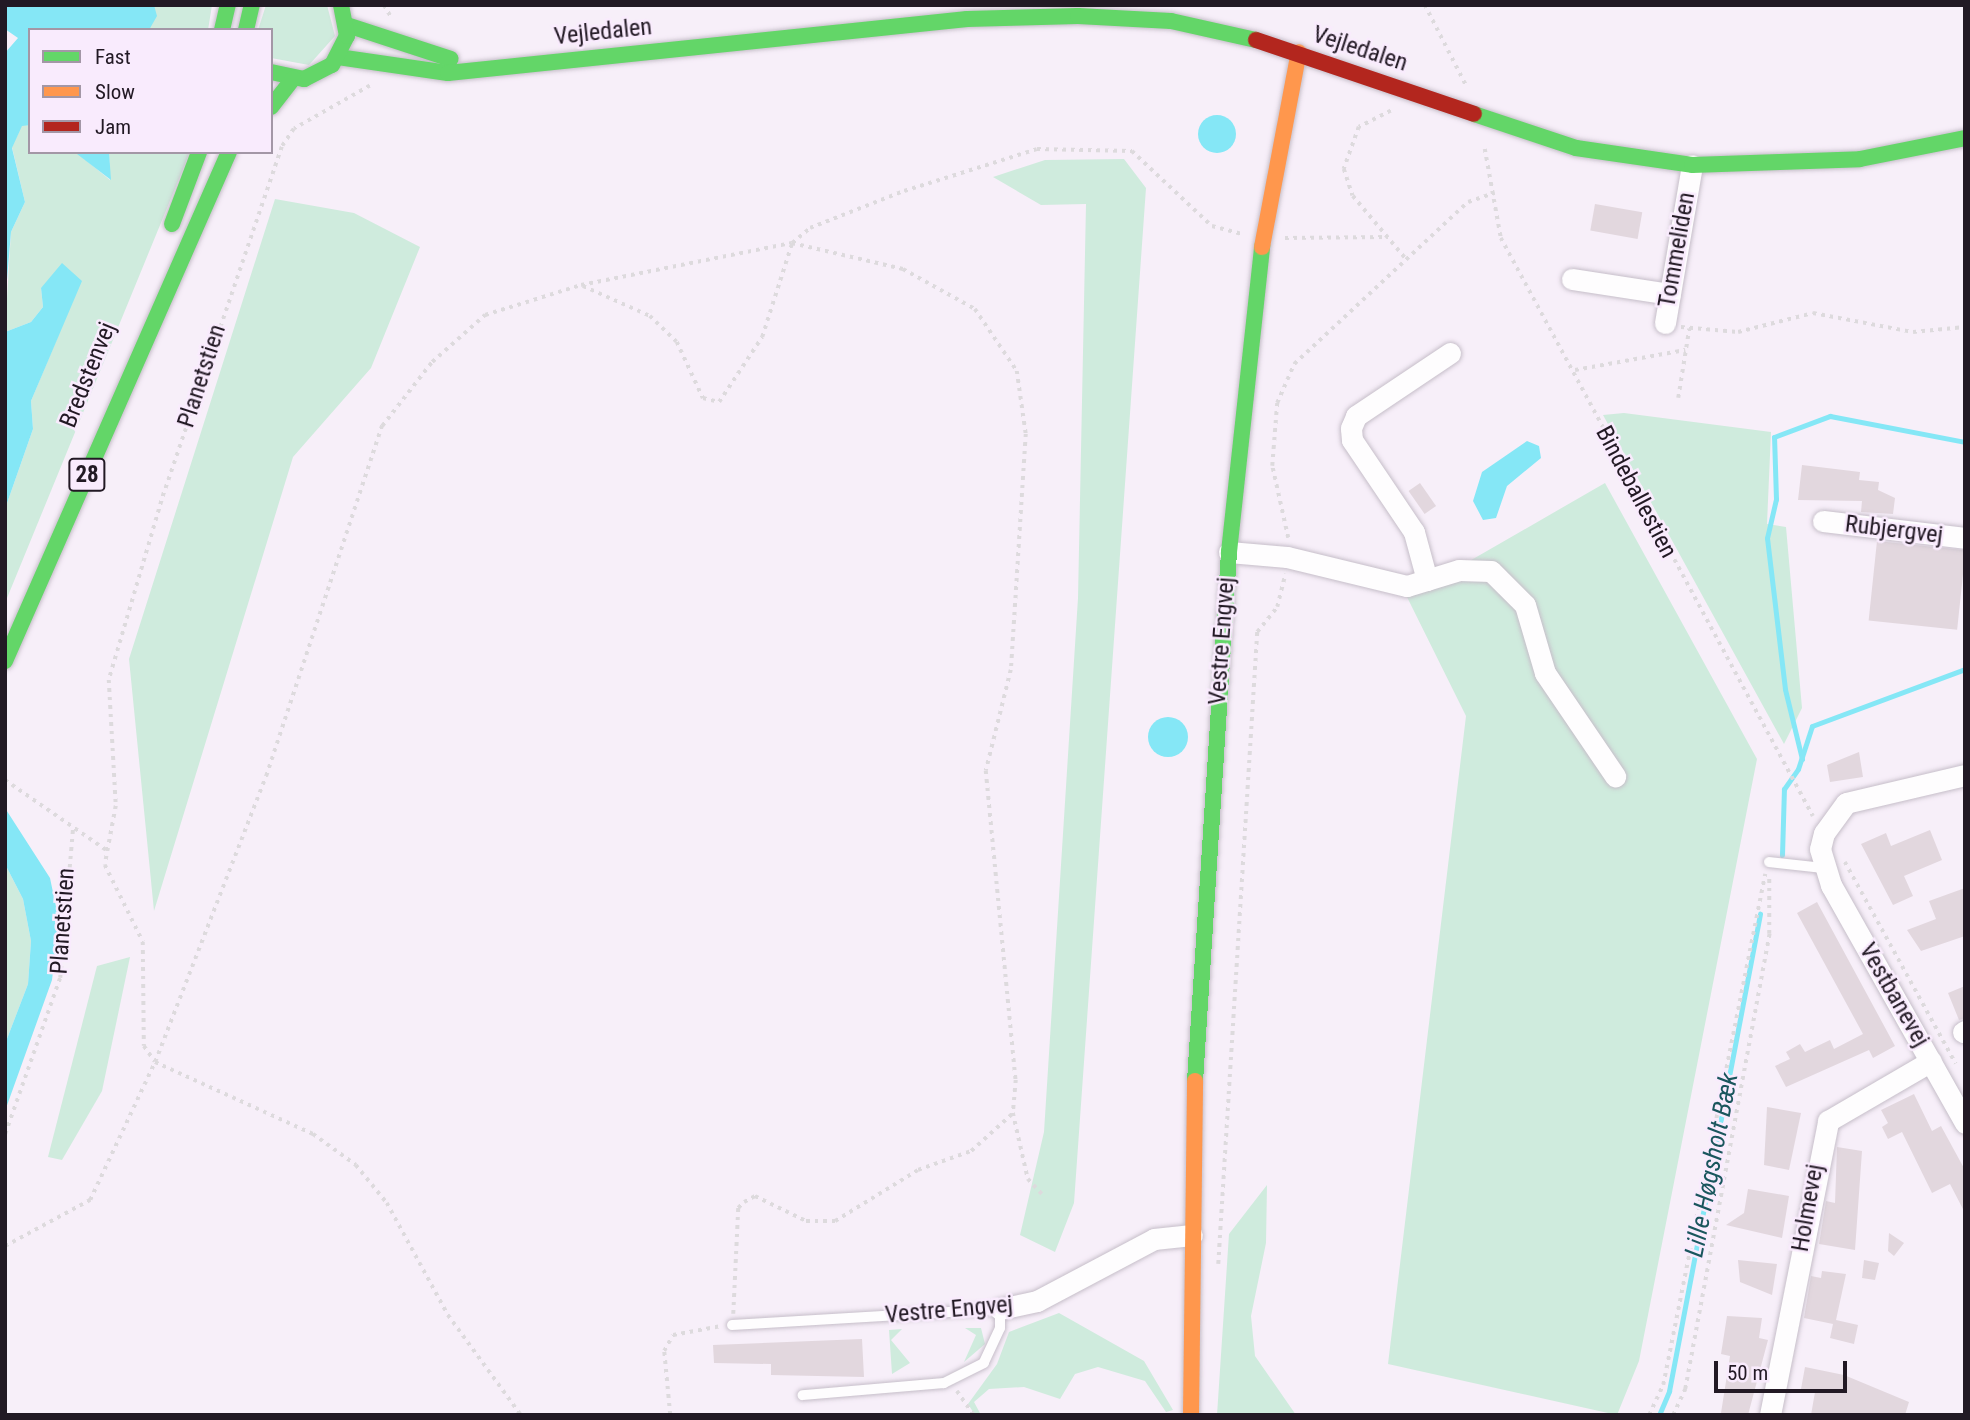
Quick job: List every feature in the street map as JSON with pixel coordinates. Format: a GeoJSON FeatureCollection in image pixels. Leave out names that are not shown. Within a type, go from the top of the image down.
{"type":"FeatureCollection","features":[{"type":"Feature","properties":{"kind":"main road"},"geometry":{"type":"LineString","coordinates":[[222,28],[228,5]]}},
{"type":"Feature","properties":{"kind":"main road"},"geometry":{"type":"LineString","coordinates":[[246,28],[252,5]]}},
{"type":"Feature","properties":{"kind":"main road"},"geometry":{"type":"LineString","coordinates":[[273,73],[293,79],[314,76],[338,57],[347,25],[341,5]]}},
{"type":"Feature","properties":{"kind":"main road","name":"Vejledalen"},"geometry":{"type":"LineString","coordinates":[[338,57],[448,73],[482,67],[967,19],[1078,16],[1171,22],[1299,52],[1576,148],[1692,165],[1860,159],[1965,138]]}},
{"type":"Feature","properties":{"kind":"main road","name":"Vejledalen"},"geometry":{"type":"LineString","coordinates":[[347,25],[482,67]]}},
{"type":"Feature","properties":{"kind":"main road","name":"Vestre Engvej"},"geometry":{"type":"LineString","coordinates":[[1191,1415],[1192,1235],[1229,552],[1263,236],[1299,52]]}},
{"type":"Feature","properties":{"kind":"main road"},"geometry":{"type":"LineString","coordinates":[[273,104],[293,79]]}},
{"type":"Feature","properties":{"kind":"main road"},"geometry":{"type":"LineString","coordinates":[[164,243],[198,154]]}},
{"type":"Feature","properties":{"kind":"main road","name":"Bredstenvej"},"geometry":{"type":"LineString","coordinates":[[5,661],[228,154]]}},
{"type":"Feature","properties":{"kind":"main road","name":"Bredstenvej"},"geometry":{"type":"LineString","coordinates":[[218,181],[237,154]]}},
{"type":"Feature","properties":{"kind":"main road","name":"Bredstenvej"},"geometry":{"type":"LineString","coordinates":[[5,654],[140,307]]}},
{"type":"Feature","properties":{"kind":"street","name":"Tommeliden"},"geometry":{"type":"LineString","coordinates":[[1665,323],[1692,165]]}},
{"type":"Feature","properties":{"kind":"street"},"geometry":{"type":"LineString","coordinates":[[1572,279],[1670,294]]}},
{"type":"Feature","properties":{"kind":"street"},"geometry":{"type":"LineString","coordinates":[[1427,579],[1414,531],[1352,428],[1356,416],[1450,353]]}},
{"type":"Feature","properties":{"kind":"street","name":"Rubjergvej"},"geometry":{"type":"LineString","coordinates":[[1823,521],[1965,538]]}},
{"type":"Feature","properties":{"kind":"street"},"geometry":{"type":"LineString","coordinates":[[1229,552],[1287,557],[1368,580],[1407,586],[1460,570],[1491,571],[1507,584],[1525,605],[1545,673],[1615,776]]}},
{"type":"Feature","properties":{"kind":"street","name":"Vestbanevej"},"geometry":{"type":"LineString","coordinates":[[1965,775],[1846,803],[1824,832],[1833,863],[1930,1037],[1931,1061],[1965,1122]]}},
{"type":"Feature","properties":{"kind":"street","name":"Holmevej"},"geometry":{"type":"LineString","coordinates":[[1770,1415],[1828,1121],[1931,1061]]}},
{"type":"Feature","properties":{"kind":"street","name":"Vestre Engvej"},"geometry":{"type":"LineString","coordinates":[[1000,1309],[1037,1301],[1154,1239],[1192,1235]]}},
{"type":"Feature","properties":{"kind":"lane"},"geometry":{"type":"LineString","coordinates":[[1769,862],[1833,863]]}},
{"type":"Feature","properties":{"kind":"lane"},"geometry":{"type":"LineString","coordinates":[[803,1395],[944,1383],[984,1363],[1000,1328],[1000,1309]]}},
{"type":"Feature","properties":{"kind":"lane","name":"Vestre Engvej"},"geometry":{"type":"LineString","coordinates":[[732,1325],[1000,1309]]}},
{"type":"Feature","properties":{"kind":"path"},"geometry":{"type":"LineString","coordinates":[[384,5],[401,21]]}},
{"type":"Feature","properties":{"kind":"path"},"geometry":{"type":"LineString","coordinates":[[1425,5],[1471,96]]}},
{"type":"Feature","properties":{"kind":"path","name":"Planetstien"},"geometry":{"type":"LineString","coordinates":[[106,850],[116,806],[109,680],[227,299],[294,129],[377,83]]}},
{"type":"Feature","properties":{"kind":"path"},"geometry":{"type":"LineString","coordinates":[[1376,116],[1350,139],[1344,169],[1353,196],[1406,259]]}},
{"type":"Feature","properties":{"kind":"path"},"geometry":{"type":"LineString","coordinates":[[581,285],[650,316],[677,342],[703,398],[719,402],[762,337],[792,243],[810,228],[904,191],[1037,149],[1132,151],[1212,226],[1263,236],[1388,237]]}},
{"type":"Feature","properties":{"kind":"path","name":"Bindeballestien"},"geometry":{"type":"LineString","coordinates":[[1485,149],[1501,237],[1817,824]]}},
{"type":"Feature","properties":{"kind":"path"},"geometry":{"type":"LineString","coordinates":[[1217,1279],[1257,632],[1277,607],[1287,557],[1288,534],[1272,466],[1282,384],[1294,364],[1468,202],[1494,193]]}},
{"type":"Feature","properties":{"kind":"path"},"geometry":{"type":"LineString","coordinates":[[5,1246],[90,1200],[155,1062],[266,776],[382,426],[432,362],[485,315],[581,285],[792,243],[903,269],[975,309],[1017,371],[1026,434],[1012,670],[986,771],[1016,1080],[1013,1113],[1028,1179],[1042,1194]]}},
{"type":"Feature","properties":{"kind":"path","name":"Tommeliden"},"geometry":{"type":"LineString","coordinates":[[1665,323],[1689,329],[1738,332],[1813,313],[1913,332],[1965,327]]}},
{"type":"Feature","properties":{"kind":"path"},"geometry":{"type":"LineString","coordinates":[[1678,398],[1689,329]]}},
{"type":"Feature","properties":{"kind":"path"},"geometry":{"type":"LineString","coordinates":[[1575,370],[1685,350]]}},
{"type":"Feature","properties":{"kind":"path"},"geometry":{"type":"LineString","coordinates":[[5,780],[106,850],[111,877],[143,942],[144,1046],[155,1062],[313,1134],[356,1165],[387,1203],[449,1315],[521,1415]]}},
{"type":"Feature","properties":{"kind":"path","name":"Planetstien"},"geometry":{"type":"LineString","coordinates":[[5,1134],[60,978],[74,827]]}},
{"type":"Feature","properties":{"kind":"path"},"geometry":{"type":"LineString","coordinates":[[1649,1415],[1663,1385],[1755,898],[1769,862]]}},
{"type":"Feature","properties":{"kind":"path"},"geometry":{"type":"LineString","coordinates":[[1673,1415],[1685,1389],[1769,934],[1769,862]]}},
{"type":"Feature","properties":{"kind":"path"},"geometry":{"type":"LineString","coordinates":[[1833,863],[1930,1037],[1958,1068]]}},
{"type":"Feature","properties":{"kind":"path"},"geometry":{"type":"LineString","coordinates":[[1930,1037],[1952,1027],[1964,1032]]}},
{"type":"Feature","properties":{"kind":"path"},"geometry":{"type":"LineString","coordinates":[[670,1415],[664,1351],[673,1335],[732,1325],[738,1209],[744,1202],[755,1196],[807,1221],[835,1222],[918,1170],[971,1151],[1013,1113]]}},
{"type":"Feature","properties":{"kind":"path"},"geometry":{"type":"LineString","coordinates":[[956,1390],[974,1415]]}},
{"type":"Feature","properties":{"kind":"green space"},"geometry":{"type":"Polygon","coordinates":[[[154,5],[212,5],[208,28],[149,28],[154,5]]]}},
{"type":"Feature","properties":{"kind":"green space"},"geometry":{"type":"Polygon","coordinates":[[[266,5],[327,5],[335,36],[309,65],[273,58],[273,28],[259,28],[266,5]]]}},
{"type":"Feature","properties":{"kind":"green space"},"geometry":{"type":"Polygon","coordinates":[[[22,125],[28,125],[28,154],[78,154],[110,180],[109,154],[189,154],[5,603],[5,509],[33,429],[31,401],[81,281],[41,288],[43,307],[31,322],[5,332],[11,232],[25,202],[12,147],[22,125]]]}},
{"type":"Feature","properties":{"kind":"green space"},"geometry":{"type":"Polygon","coordinates":[[[1124,159],[1146,188],[1074,1203],[1055,1252],[1020,1235],[1044,1132],[1078,598],[1086,204],[1041,205],[993,177],[1045,160],[1124,159]]]}},
{"type":"Feature","properties":{"kind":"green space"},"geometry":{"type":"Polygon","coordinates":[[[275,199],[354,213],[420,247],[371,368],[293,457],[154,911],[129,659],[275,199]]]}},
{"type":"Feature","properties":{"kind":"green space"},"geometry":{"type":"Polygon","coordinates":[[[1624,413],[1771,432],[1767,524],[1786,527],[1802,708],[1784,744],[1603,415],[1624,413]]]}},
{"type":"Feature","properties":{"kind":"green space"},"geometry":{"type":"Polygon","coordinates":[[[1605,483],[1757,759],[1639,1361],[1617,1415],[1388,1364],[1466,716],[1407,597],[1605,483]]]}},
{"type":"Feature","properties":{"kind":"green space"},"geometry":{"type":"Polygon","coordinates":[[[5,864],[23,899],[31,941],[28,984],[5,1044],[5,864]]]}},
{"type":"Feature","properties":{"kind":"green space"},"geometry":{"type":"Polygon","coordinates":[[[130,957],[102,1091],[62,1160],[48,1157],[97,966],[130,957]]]}},
{"type":"Feature","properties":{"kind":"green space"},"geometry":{"type":"Polygon","coordinates":[[[1267,1185],[1266,1243],[1251,1316],[1255,1356],[1296,1415],[1217,1415],[1229,1234],[1267,1185]]]}},
{"type":"Feature","properties":{"kind":"green space"},"geometry":{"type":"Polygon","coordinates":[[[1059,1313],[1144,1361],[1173,1410],[1166,1412],[1145,1381],[1098,1367],[1075,1374],[1060,1399],[1024,1387],[989,1389],[974,1402],[981,1415],[975,1415],[968,1404],[997,1364],[1009,1332],[1059,1313]]]}},
{"type":"Feature","properties":{"kind":"green space"},"geometry":{"type":"Polygon","coordinates":[[[965,1328],[981,1328],[985,1344],[964,1362],[976,1335],[965,1328]]]}},
{"type":"Feature","properties":{"kind":"green space"},"geometry":{"type":"Polygon","coordinates":[[[902,1329],[891,1340],[910,1363],[892,1374],[889,1330],[902,1329]]]}},
{"type":"Feature","properties":{"kind":"water"},"geometry":{"type":"Polygon","coordinates":[[[5,5],[154,5],[157,16],[150,28],[28,28],[28,125],[22,126],[12,148],[25,202],[11,232],[5,304],[5,53],[18,38],[5,29],[5,5]]]}},
{"type":"Feature","properties":{"kind":"water"},"geometry":{"type":"Polygon","coordinates":[[[1217,115],[1230,121],[1236,134],[1230,147],[1217,153],[1204,147],[1198,134],[1204,121],[1217,115]]]}},
{"type":"Feature","properties":{"kind":"water"},"geometry":{"type":"Polygon","coordinates":[[[77,154],[109,154],[111,180],[77,154]]]}},
{"type":"Feature","properties":{"kind":"water"},"geometry":{"type":"Polygon","coordinates":[[[62,263],[82,281],[31,401],[33,429],[5,509],[5,332],[31,322],[43,307],[41,288],[62,263]]]}},
{"type":"Feature","properties":{"kind":"water"},"geometry":{"type":"Polygon","coordinates":[[[1527,441],[1539,446],[1541,458],[1507,486],[1496,518],[1483,520],[1473,501],[1482,472],[1527,441]]]}},
{"type":"Feature","properties":{"kind":"water"},"geometry":{"type":"Polygon","coordinates":[[[1168,717],[1176,718],[1182,723],[1187,729],[1187,745],[1182,751],[1176,756],[1168,757],[1160,756],[1154,751],[1149,745],[1148,737],[1149,729],[1154,723],[1160,718],[1168,717]]]}},
{"type":"Feature","properties":{"kind":"water"},"geometry":{"type":"Polygon","coordinates":[[[5,808],[50,878],[59,921],[52,980],[5,1111],[5,1044],[28,984],[31,941],[23,899],[5,864],[5,808]]]}},
{"type":"Feature","properties":{"kind":"building"},"geometry":{"type":"Polygon","coordinates":[[[1595,204],[1642,212],[1638,239],[1590,231],[1595,204]]]}},
{"type":"Feature","properties":{"kind":"building"},"geometry":{"type":"Polygon","coordinates":[[[1802,465],[1860,472],[1859,480],[1879,482],[1878,490],[1895,498],[1893,514],[1861,512],[1862,501],[1798,500],[1802,465]]]}},
{"type":"Feature","properties":{"kind":"building"},"geometry":{"type":"Polygon","coordinates":[[[1420,483],[1436,506],[1425,514],[1409,491],[1420,483]]]}},
{"type":"Feature","properties":{"kind":"building"},"geometry":{"type":"Polygon","coordinates":[[[1877,541],[1965,550],[1957,630],[1869,621],[1877,541]]]}},
{"type":"Feature","properties":{"kind":"building"},"geometry":{"type":"Polygon","coordinates":[[[1859,752],[1863,777],[1830,782],[1827,765],[1859,752]]]}},
{"type":"Feature","properties":{"kind":"building"},"geometry":{"type":"Polygon","coordinates":[[[1930,830],[1942,860],[1904,876],[1913,896],[1893,905],[1861,844],[1886,833],[1891,846],[1930,830]]]}},
{"type":"Feature","properties":{"kind":"building"},"geometry":{"type":"Polygon","coordinates":[[[1965,888],[1965,936],[1921,951],[1907,930],[1936,919],[1929,901],[1965,888]]]}},
{"type":"Feature","properties":{"kind":"building"},"geometry":{"type":"Polygon","coordinates":[[[1817,902],[1895,1046],[1873,1058],[1869,1050],[1786,1087],[1775,1066],[1790,1059],[1786,1052],[1800,1044],[1805,1052],[1830,1040],[1834,1049],[1863,1034],[1797,913],[1817,902]]]}},
{"type":"Feature","properties":{"kind":"building"},"geometry":{"type":"Polygon","coordinates":[[[1965,986],[1965,1018],[1959,1020],[1948,993],[1965,986]]]}},
{"type":"Feature","properties":{"kind":"building"},"geometry":{"type":"Polygon","coordinates":[[[1914,1094],[1932,1131],[1941,1126],[1965,1170],[1965,1213],[1950,1184],[1932,1193],[1902,1132],[1888,1139],[1882,1127],[1888,1123],[1881,1110],[1914,1094]]]}},
{"type":"Feature","properties":{"kind":"building"},"geometry":{"type":"Polygon","coordinates":[[[1767,1107],[1801,1113],[1789,1170],[1764,1165],[1767,1107]]]}},
{"type":"Feature","properties":{"kind":"building"},"geometry":{"type":"Polygon","coordinates":[[[1837,1147],[1862,1151],[1855,1250],[1819,1244],[1826,1201],[1835,1203],[1837,1147]]]}},
{"type":"Feature","properties":{"kind":"building"},"geometry":{"type":"Polygon","coordinates":[[[1748,1189],[1789,1196],[1782,1238],[1726,1225],[1744,1213],[1748,1189]]]}},
{"type":"Feature","properties":{"kind":"building"},"geometry":{"type":"Polygon","coordinates":[[[1889,1233],[1904,1243],[1894,1256],[1888,1251],[1889,1233]]]}},
{"type":"Feature","properties":{"kind":"building"},"geometry":{"type":"Polygon","coordinates":[[[1738,1260],[1777,1264],[1772,1295],[1740,1282],[1738,1260]]]}},
{"type":"Feature","properties":{"kind":"building"},"geometry":{"type":"Polygon","coordinates":[[[1864,1260],[1879,1263],[1875,1280],[1862,1278],[1864,1260]]]}},
{"type":"Feature","properties":{"kind":"building"},"geometry":{"type":"Polygon","coordinates":[[[1822,1271],[1846,1274],[1836,1320],[1858,1325],[1854,1344],[1830,1338],[1833,1324],[1804,1318],[1811,1276],[1821,1278],[1822,1271]]]}},
{"type":"Feature","properties":{"kind":"building"},"geometry":{"type":"Polygon","coordinates":[[[1727,1316],[1762,1318],[1759,1338],[1768,1340],[1748,1415],[1721,1413],[1730,1356],[1721,1354],[1727,1316]]]}},
{"type":"Feature","properties":{"kind":"building"},"geometry":{"type":"Polygon","coordinates":[[[862,1339],[864,1377],[771,1375],[771,1364],[714,1363],[713,1345],[862,1339]]]}},
{"type":"Feature","properties":{"kind":"building"},"geometry":{"type":"Polygon","coordinates":[[[1805,1367],[1844,1375],[1909,1402],[1905,1415],[1811,1415],[1815,1392],[1801,1389],[1805,1367]]]}},
{"type":"Feature","properties":{"kind":"waterway"},"geometry":{"type":"LineString","coordinates":[[1802,759],[1785,689],[1767,538],[1776,499],[1774,437],[1830,416],[1965,442]]}},
{"type":"Feature","properties":{"kind":"waterway","name":"Lille Høgsholt Bæk"},"geometry":{"type":"LineString","coordinates":[[1782,855],[1784,789],[1798,769],[1812,726],[1965,669]]}},
{"type":"Feature","properties":{"kind":"waterway","name":"Lille Høgsholt Bæk"},"geometry":{"type":"LineString","coordinates":[[1659,1415],[1669,1391],[1760,914]]}},
{"type":"Feature","properties":{"kind":"traffic: fast"},"geometry":{"type":"LineString","coordinates":[[222,28],[228,5]]}},
{"type":"Feature","properties":{"kind":"traffic: fast"},"geometry":{"type":"LineString","coordinates":[[246,28],[252,5]]}},
{"type":"Feature","properties":{"kind":"traffic: fast"},"geometry":{"type":"LineString","coordinates":[[273,72],[304,79],[332,65],[347,36],[341,5]]}},
{"type":"Feature","properties":{"kind":"traffic: fast"},"geometry":{"type":"LineString","coordinates":[[338,57],[448,73],[967,19],[1078,16],[1171,21],[1256,40]]}},
{"type":"Feature","properties":{"kind":"traffic: fast"},"geometry":{"type":"LineString","coordinates":[[347,25],[451,59]]}},
{"type":"Feature","properties":{"kind":"traffic: fast"},"geometry":{"type":"LineString","coordinates":[[273,104],[293,79]]}},
{"type":"Feature","properties":{"kind":"traffic: fast"},"geometry":{"type":"LineString","coordinates":[[1474,114],[1576,148],[1692,165],[1860,159],[1965,138]]}},
{"type":"Feature","properties":{"kind":"traffic: fast"},"geometry":{"type":"LineString","coordinates":[[172,224],[198,154]]}},
{"type":"Feature","properties":{"kind":"traffic: fast"},"geometry":{"type":"LineString","coordinates":[[5,661],[228,154]]}},
{"type":"Feature","properties":{"kind":"traffic: fast"},"geometry":{"type":"LineString","coordinates":[[1195,1081],[1229,552],[1262,247]]}},
{"type":"Feature","properties":{"kind":"traffic: slow"},"geometry":{"type":"LineString","coordinates":[[1262,247],[1299,52]]}},
{"type":"Feature","properties":{"kind":"traffic: slow"},"geometry":{"type":"LineString","coordinates":[[1191,1415],[1195,1081]]}},
{"type":"Feature","properties":{"kind":"traffic: jam"},"geometry":{"type":"LineString","coordinates":[[1256,40],[1474,114]]}}]}
